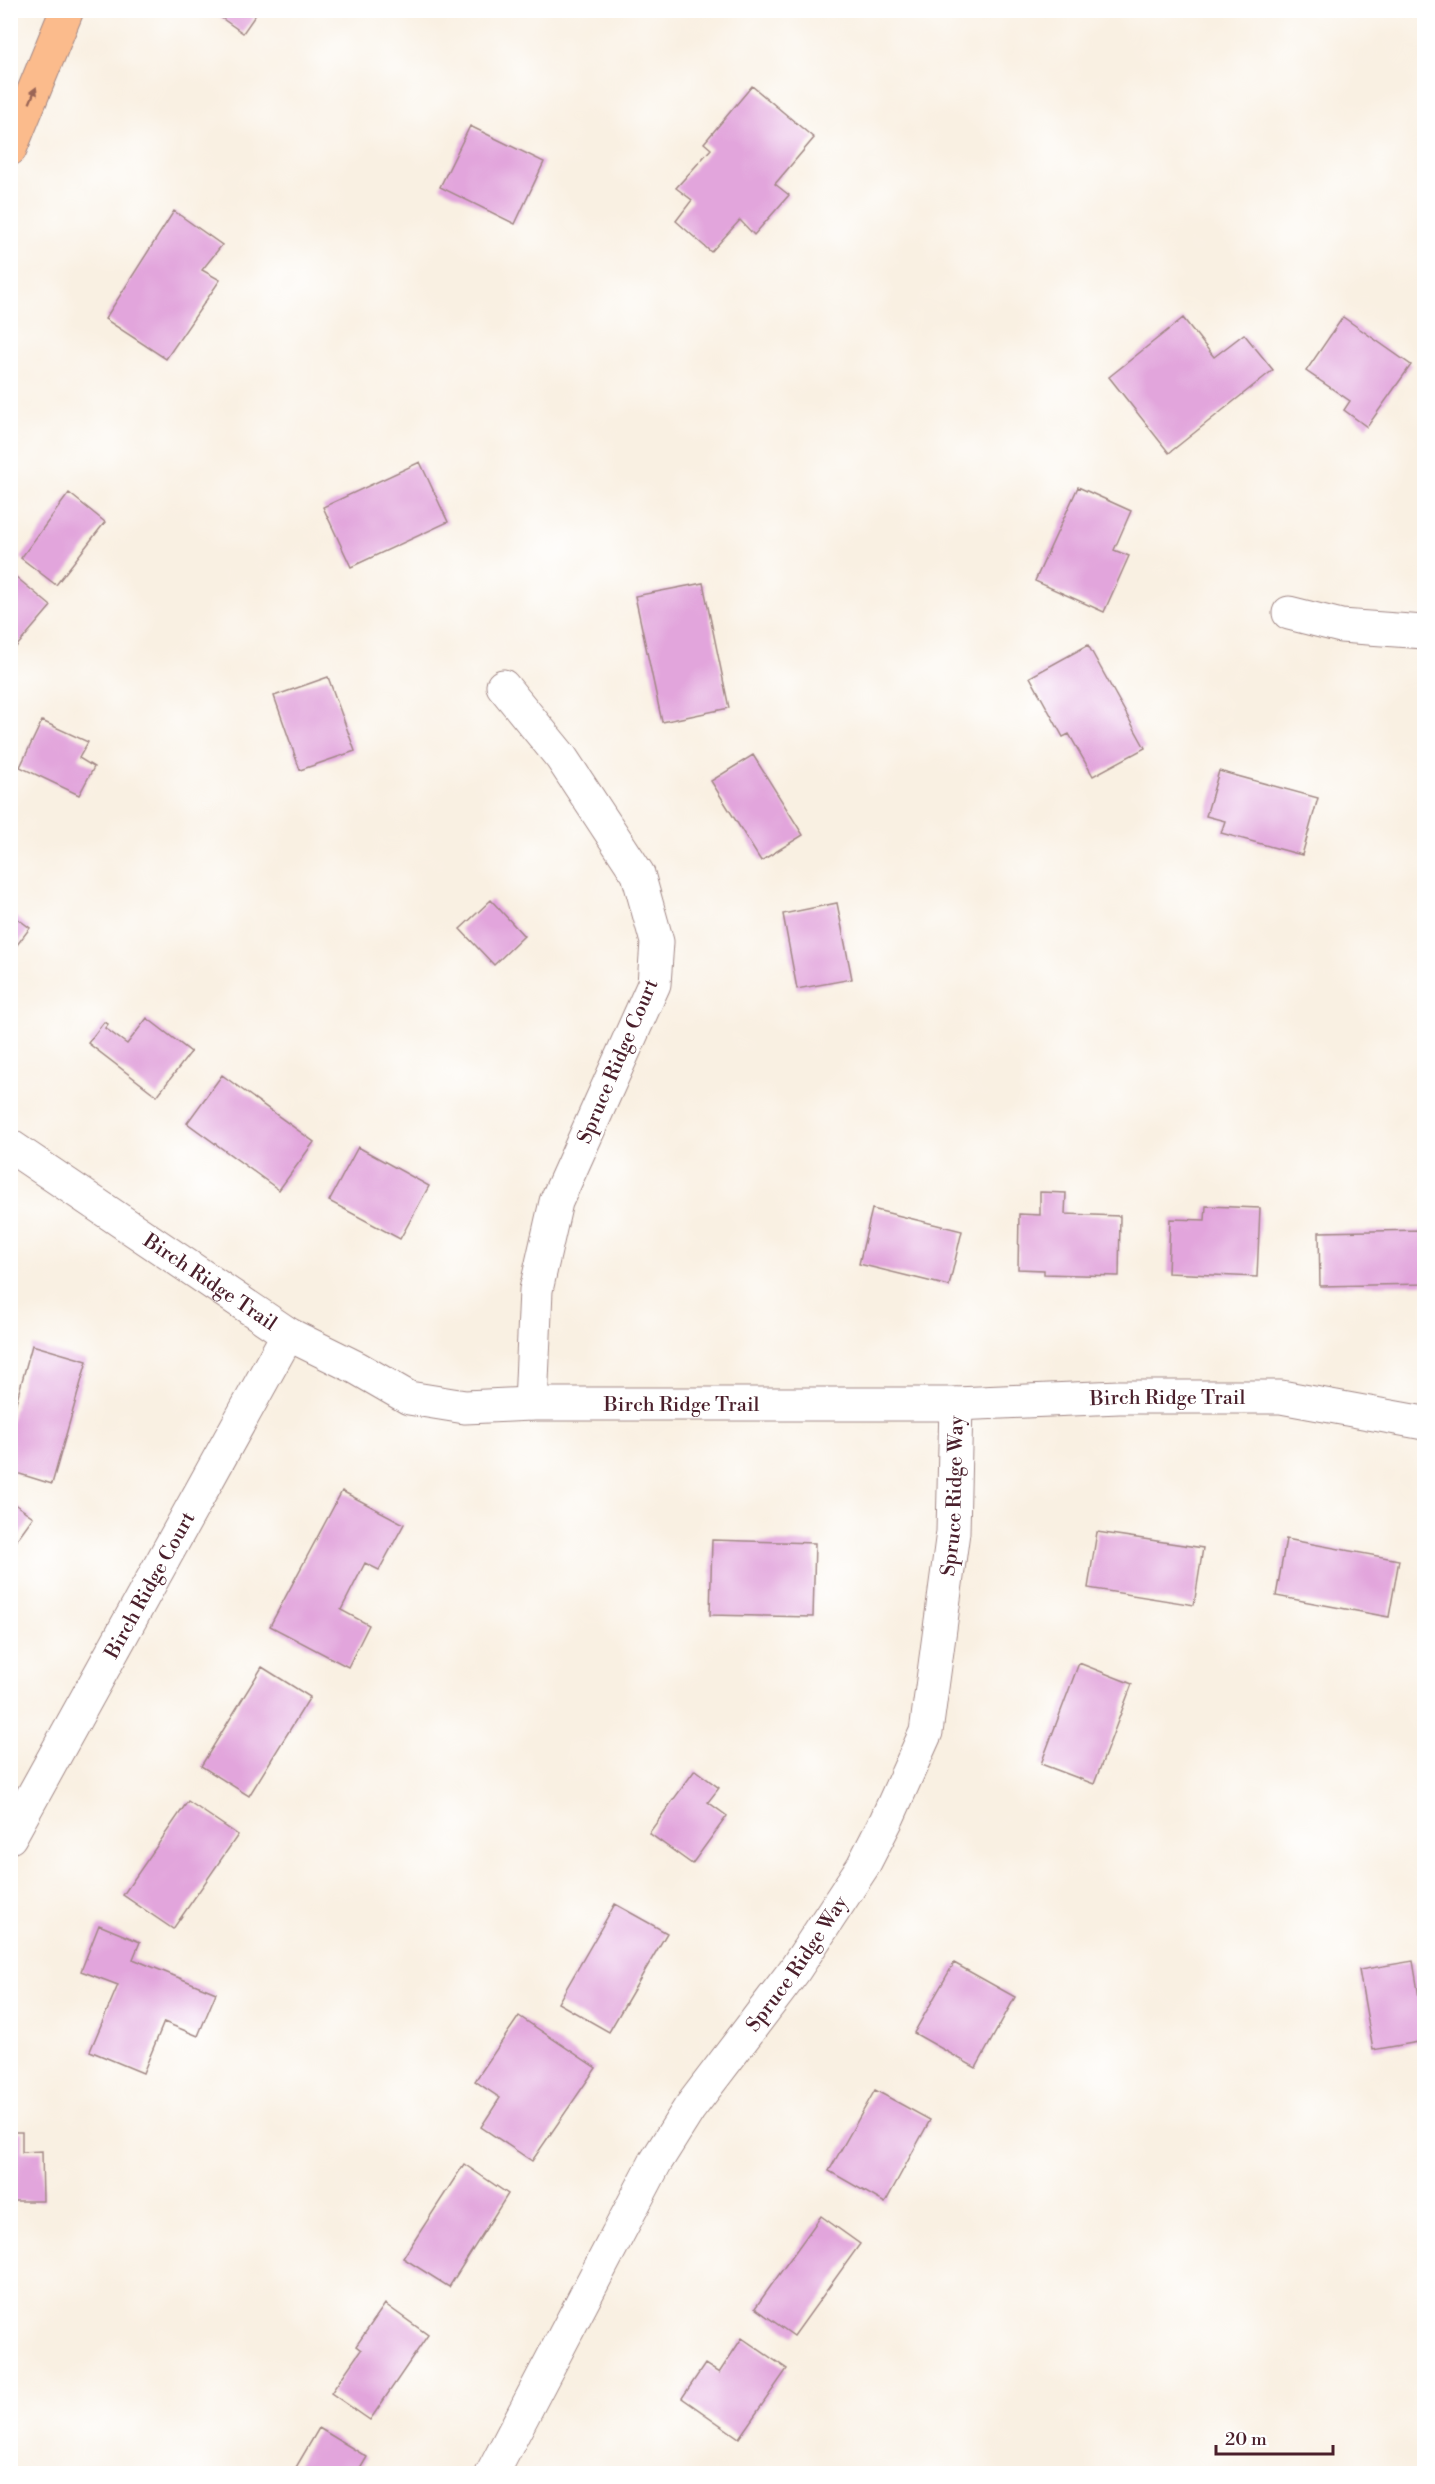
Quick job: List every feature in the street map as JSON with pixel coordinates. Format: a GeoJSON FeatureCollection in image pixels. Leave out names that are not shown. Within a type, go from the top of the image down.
{"type":"FeatureCollection","features":[{"type":"Feature","properties":{"kind":"main road"},"geometry":{"type":"LineString","coordinates":[[10,149],[67,10]]}},
{"type":"Feature","properties":{"kind":"street"},"geometry":{"type":"LineString","coordinates":[[1289,613],[1341,626],[1425,632]]}},
{"type":"Feature","properties":{"kind":"street","name":"Spruce Ridge Court"},"geometry":{"type":"LineString","coordinates":[[503,686],[561,757],[638,874],[657,942],[654,984],[556,1202],[536,1290],[531,1404]]}},
{"type":"Feature","properties":{"kind":"street","name":"Birch Ridge Trail"},"geometry":{"type":"LineString","coordinates":[[10,1146],[288,1334],[357,1368],[409,1398],[465,1407],[531,1404],[956,1404],[1119,1397],[1281,1397],[1425,1423]]}},
{"type":"Feature","properties":{"kind":"street","name":"Birch Ridge Court"},"geometry":{"type":"LineString","coordinates":[[10,1837],[288,1334]]}},
{"type":"Feature","properties":{"kind":"street","name":"Spruce Ridge Way"},"geometry":{"type":"LineString","coordinates":[[492,2474],[655,2163],[689,2109],[794,1971],[863,1866],[926,1732],[953,1532],[956,1404]]}},
{"type":"Feature","properties":{"kind":"building"},"geometry":{"type":"Polygon","coordinates":[[[210,10],[259,10],[243,33],[210,10]]]}},
{"type":"Feature","properties":{"kind":"building"},"geometry":{"type":"Polygon","coordinates":[[[752,86],[814,138],[775,184],[789,195],[754,235],[740,220],[711,252],[676,221],[692,200],[676,188],[711,149],[704,143],[752,86]]]}},
{"type":"Feature","properties":{"kind":"building"},"geometry":{"type":"Polygon","coordinates":[[[470,126],[544,162],[515,224],[440,187],[470,126]]]}},
{"type":"Feature","properties":{"kind":"building"},"geometry":{"type":"Polygon","coordinates":[[[174,211],[222,245],[202,270],[220,280],[166,359],[105,319],[174,211]]]}},
{"type":"Feature","properties":{"kind":"building"},"geometry":{"type":"Polygon","coordinates":[[[1343,317],[1411,365],[1367,427],[1344,410],[1350,401],[1306,371],[1343,317]]]}},
{"type":"Feature","properties":{"kind":"building"},"geometry":{"type":"Polygon","coordinates":[[[1183,318],[1214,357],[1244,334],[1273,370],[1169,453],[1109,377],[1183,318]]]}},
{"type":"Feature","properties":{"kind":"building"},"geometry":{"type":"Polygon","coordinates":[[[420,462],[448,522],[351,567],[323,507],[420,462]]]}},
{"type":"Feature","properties":{"kind":"building"},"geometry":{"type":"Polygon","coordinates":[[[1078,487],[1131,511],[1114,550],[1129,556],[1104,612],[1035,581],[1078,487]]]}},
{"type":"Feature","properties":{"kind":"building"},"geometry":{"type":"Polygon","coordinates":[[[69,493],[105,522],[56,585],[21,558],[69,493]]]}},
{"type":"Feature","properties":{"kind":"building"},"geometry":{"type":"Polygon","coordinates":[[[10,572],[51,606],[10,654],[10,572]]]}},
{"type":"Feature","properties":{"kind":"building"},"geometry":{"type":"Polygon","coordinates":[[[703,583],[729,708],[662,722],[635,596],[703,583]]]}},
{"type":"Feature","properties":{"kind":"building"},"geometry":{"type":"Polygon","coordinates":[[[1088,645],[1145,748],[1093,776],[1069,734],[1063,737],[1030,677],[1088,645]]]}},
{"type":"Feature","properties":{"kind":"building"},"geometry":{"type":"Polygon","coordinates":[[[328,677],[355,751],[300,770],[274,696],[328,677]]]}},
{"type":"Feature","properties":{"kind":"building"},"geometry":{"type":"Polygon","coordinates":[[[42,721],[88,742],[79,758],[94,767],[79,795],[20,767],[42,721]]]}},
{"type":"Feature","properties":{"kind":"building"},"geometry":{"type":"Polygon","coordinates":[[[753,755],[803,835],[761,861],[711,781],[753,755]]]}},
{"type":"Feature","properties":{"kind":"building"},"geometry":{"type":"Polygon","coordinates":[[[1219,771],[1318,798],[1302,855],[1221,833],[1225,821],[1206,816],[1219,771]]]}},
{"type":"Feature","properties":{"kind":"building"},"geometry":{"type":"Polygon","coordinates":[[[491,900],[524,936],[494,965],[460,929],[491,900]]]}},
{"type":"Feature","properties":{"kind":"building"},"geometry":{"type":"Polygon","coordinates":[[[837,903],[852,979],[797,989],[783,914],[837,903]]]}},
{"type":"Feature","properties":{"kind":"building"},"geometry":{"type":"Polygon","coordinates":[[[10,913],[30,928],[10,954],[10,913]]]}},
{"type":"Feature","properties":{"kind":"building"},"geometry":{"type":"Polygon","coordinates":[[[147,1018],[191,1052],[157,1096],[88,1043],[104,1022],[108,1024],[105,1028],[127,1044],[147,1018]]]}},
{"type":"Feature","properties":{"kind":"building"},"geometry":{"type":"Polygon","coordinates":[[[222,1075],[314,1142],[279,1190],[187,1123],[222,1075]]]}},
{"type":"Feature","properties":{"kind":"building"},"geometry":{"type":"Polygon","coordinates":[[[358,1147],[429,1186],[400,1239],[329,1201],[358,1147]]]}},
{"type":"Feature","properties":{"kind":"building"},"geometry":{"type":"Polygon","coordinates":[[[1040,1192],[1066,1193],[1065,1214],[1120,1216],[1119,1276],[1044,1274],[1044,1270],[1018,1269],[1019,1214],[1040,1215],[1040,1192]]]}},
{"type":"Feature","properties":{"kind":"building"},"geometry":{"type":"Polygon","coordinates":[[[1206,1206],[1260,1208],[1257,1277],[1168,1273],[1170,1219],[1205,1220],[1206,1206]]]}},
{"type":"Feature","properties":{"kind":"building"},"geometry":{"type":"Polygon","coordinates":[[[872,1209],[962,1231],[949,1286],[859,1264],[872,1209]]]}},
{"type":"Feature","properties":{"kind":"building"},"geometry":{"type":"Polygon","coordinates":[[[1424,1230],[1424,1284],[1320,1286],[1319,1232],[1424,1230]]]}},
{"type":"Feature","properties":{"kind":"building"},"geometry":{"type":"Polygon","coordinates":[[[32,1345],[87,1361],[52,1484],[10,1471],[10,1424],[32,1345]]]}},
{"type":"Feature","properties":{"kind":"building"},"geometry":{"type":"Polygon","coordinates":[[[342,1491],[404,1524],[379,1570],[365,1563],[341,1610],[369,1625],[348,1667],[270,1626],[342,1491]]]}},
{"type":"Feature","properties":{"kind":"building"},"geometry":{"type":"Polygon","coordinates":[[[10,1501],[33,1517],[10,1549],[10,1501]]]}},
{"type":"Feature","properties":{"kind":"building"},"geometry":{"type":"Polygon","coordinates":[[[1097,1532],[1203,1548],[1194,1605],[1088,1588],[1097,1532]]]}},
{"type":"Feature","properties":{"kind":"building"},"geometry":{"type":"Polygon","coordinates":[[[1286,1539],[1399,1560],[1389,1617],[1276,1596],[1286,1539]]]}},
{"type":"Feature","properties":{"kind":"building"},"geometry":{"type":"Polygon","coordinates":[[[712,1540],[815,1543],[813,1617],[710,1615],[712,1540]]]}},
{"type":"Feature","properties":{"kind":"building"},"geometry":{"type":"Polygon","coordinates":[[[1079,1663],[1132,1684],[1094,1784],[1041,1764],[1079,1663]]]}},
{"type":"Feature","properties":{"kind":"building"},"geometry":{"type":"Polygon","coordinates":[[[262,1667],[310,1697],[249,1796],[201,1766],[262,1667]]]}},
{"type":"Feature","properties":{"kind":"building"},"geometry":{"type":"Polygon","coordinates":[[[695,1770],[719,1788],[708,1802],[727,1816],[692,1864],[649,1833],[695,1770]]]}},
{"type":"Feature","properties":{"kind":"building"},"geometry":{"type":"Polygon","coordinates":[[[188,1801],[238,1835],[173,1929],[123,1895],[188,1801]]]}},
{"type":"Feature","properties":{"kind":"building"},"geometry":{"type":"Polygon","coordinates":[[[615,1904],[667,1933],[609,2032],[558,2003],[615,1904]]]}},
{"type":"Feature","properties":{"kind":"building"},"geometry":{"type":"Polygon","coordinates":[[[99,1925],[140,1942],[133,1959],[216,1993],[198,2036],[164,2022],[143,2073],[90,2051],[118,1985],[81,1971],[99,1925]]]}},
{"type":"Feature","properties":{"kind":"building"},"geometry":{"type":"Polygon","coordinates":[[[1413,1961],[1424,2027],[1424,2041],[1373,2050],[1359,1970],[1413,1961]]]}},
{"type":"Feature","properties":{"kind":"building"},"geometry":{"type":"Polygon","coordinates":[[[954,1963],[1015,1997],[976,2068],[914,2033],[954,1963]]]}},
{"type":"Feature","properties":{"kind":"building"},"geometry":{"type":"Polygon","coordinates":[[[519,2016],[596,2068],[532,2161],[481,2127],[500,2098],[475,2081],[519,2016]]]}},
{"type":"Feature","properties":{"kind":"building"},"geometry":{"type":"Polygon","coordinates":[[[875,2090],[930,2120],[885,2203],[829,2171],[875,2090]]]}},
{"type":"Feature","properties":{"kind":"building"},"geometry":{"type":"Polygon","coordinates":[[[10,2132],[22,2132],[22,2152],[42,2151],[43,2201],[10,2201],[10,2132]]]}},
{"type":"Feature","properties":{"kind":"building"},"geometry":{"type":"Polygon","coordinates":[[[464,2164],[508,2194],[449,2287],[403,2258],[464,2164]]]}},
{"type":"Feature","properties":{"kind":"building"},"geometry":{"type":"Polygon","coordinates":[[[821,2216],[860,2244],[794,2336],[755,2308],[821,2216]]]}},
{"type":"Feature","properties":{"kind":"building"},"geometry":{"type":"Polygon","coordinates":[[[385,2304],[428,2335],[370,2420],[331,2393],[361,2350],[356,2346],[385,2304]]]}},
{"type":"Feature","properties":{"kind":"building"},"geometry":{"type":"Polygon","coordinates":[[[742,2338],[787,2369],[739,2438],[682,2398],[705,2364],[719,2373],[742,2338]]]}},
{"type":"Feature","properties":{"kind":"building"},"geometry":{"type":"Polygon","coordinates":[[[319,2428],[367,2457],[357,2474],[292,2474],[319,2428]]]}}]}
